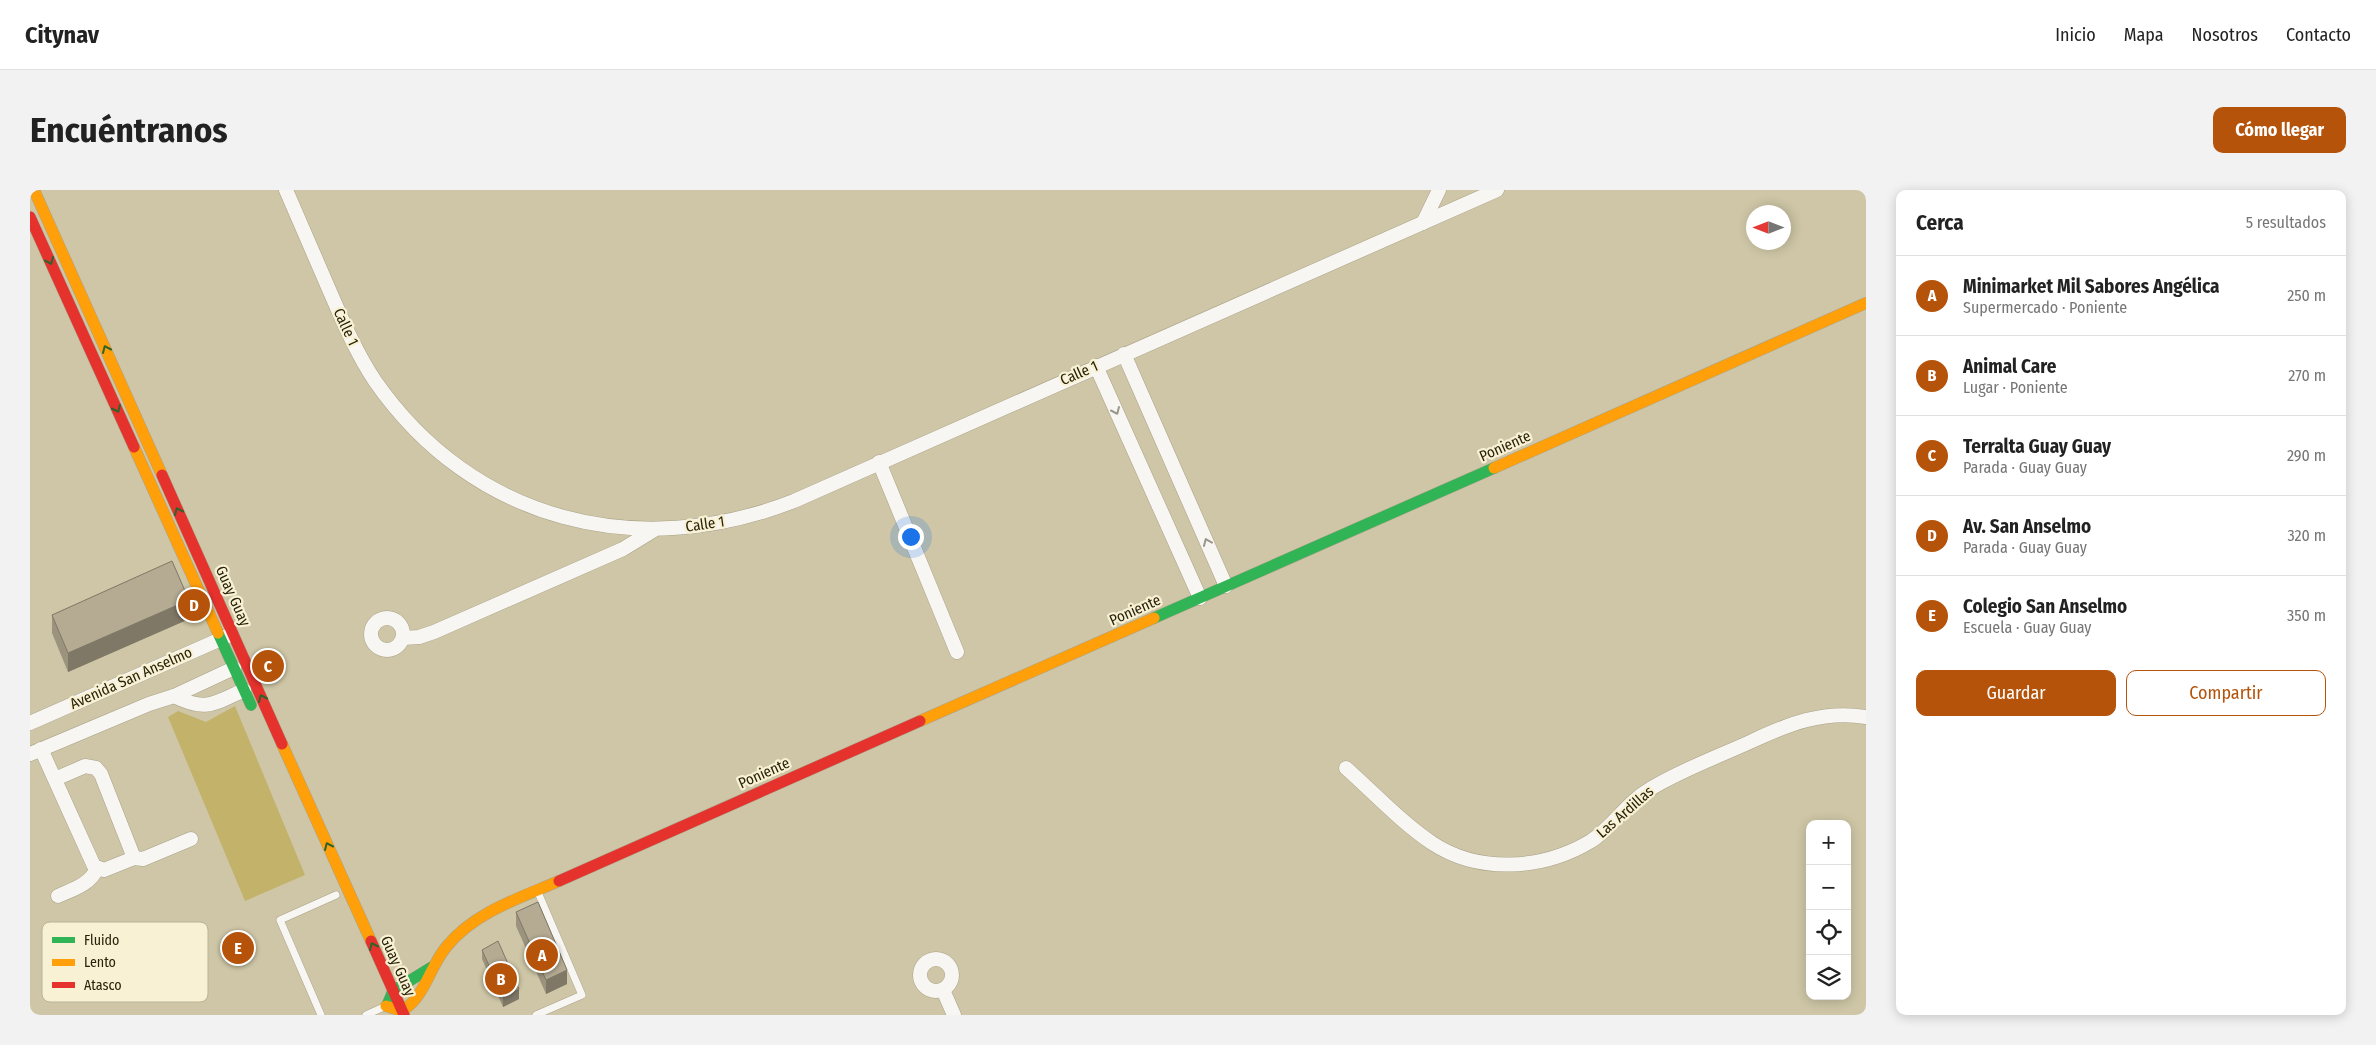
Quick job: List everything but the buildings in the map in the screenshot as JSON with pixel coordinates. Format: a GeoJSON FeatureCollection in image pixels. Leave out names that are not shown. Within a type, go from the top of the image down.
{"type":"FeatureCollection","features":[{"type":"Feature","properties":{"kind":"street","name":"Guay Guay"},"geometry":{"type":"LineString","coordinates":[[34,190],[202,564],[227,636],[234,668],[256,717]]}},
{"type":"Feature","properties":{"kind":"street","name":"Calle 1"},"geometry":{"type":"LineString","coordinates":[[286,190],[360,357],[390,402],[422,437],[479,480],[537,508],[595,525],[654,530],[718,523],[755,514],[794,501],[1497,190]]}},
{"type":"Feature","properties":{"kind":"street"},"geometry":{"type":"LineString","coordinates":[[1423,223],[1439,190]]}},
{"type":"Feature","properties":{"kind":"street","name":"Guay Guay"},"geometry":{"type":"LineString","coordinates":[[30,217],[180,559],[227,636],[348,890],[403,1013]]}},
{"type":"Feature","properties":{"kind":"street","name":"Poniente"},"geometry":{"type":"LineString","coordinates":[[403,1013],[423,993],[432,967],[446,945],[473,921],[537,890],[1866,303]]}},
{"type":"Feature","properties":{"kind":"street"},"geometry":{"type":"LineString","coordinates":[[1124,354],[1226,586]]}},
{"type":"Feature","properties":{"kind":"street"},"geometry":{"type":"LineString","coordinates":[[1096,366],[1200,598]]}},
{"type":"Feature","properties":{"kind":"street"},"geometry":{"type":"LineString","coordinates":[[879,462],[957,652]]}},
{"type":"Feature","properties":{"kind":"street","name":"Calle 1"},"geometry":{"type":"LineString","coordinates":[[403,638],[419,637],[443,628],[623,549],[654,530]]}},
{"type":"Feature","properties":{"kind":"street"},"geometry":{"type":"LineString","coordinates":[[180,559],[189,544],[188,534]]}},
{"type":"Feature","properties":{"kind":"street"},"geometry":{"type":"LineString","coordinates":[[180,559],[194,559],[202,564]]}},
{"type":"Feature","properties":{"kind":"street","name":"Avenida San Anselmo"},"geometry":{"type":"LineString","coordinates":[[30,723],[227,636]]}},
{"type":"Feature","properties":{"kind":"street"},"geometry":{"type":"LineString","coordinates":[[191,839],[143,859],[134,858],[104,870],[98,869],[92,863],[55,779],[36,752],[149,704],[174,696],[234,668]]}},
{"type":"Feature","properties":{"kind":"street"},"geometry":{"type":"LineString","coordinates":[[174,696],[192,705],[206,706],[244,690]]}},
{"type":"Feature","properties":{"kind":"street","name":"Las Ardillas"},"geometry":{"type":"LineString","coordinates":[[1346,768],[1406,822],[1441,848],[1483,862],[1524,864],[1552,859],[1582,846],[1610,827],[1649,789],[1781,728],[1807,718],[1824,716],[1866,717]]}},
{"type":"Feature","properties":{"kind":"street"},"geometry":{"type":"LineString","coordinates":[[55,779],[85,766],[96,768],[101,774],[134,858]]}},
{"type":"Feature","properties":{"kind":"street"},"geometry":{"type":"LineString","coordinates":[[58,896],[87,882],[98,869]]}},
{"type":"Feature","properties":{"kind":"street"},"geometry":{"type":"LineString","coordinates":[[336,895],[348,890]]}},
{"type":"Feature","properties":{"kind":"street","name":"Poniente"},"geometry":{"type":"LineString","coordinates":[[393,991],[432,967]]}},
{"type":"Feature","properties":{"kind":"street","name":"Guay Guay"},"geometry":{"type":"LineString","coordinates":[[379,990],[388,1010]]}},
{"type":"Feature","properties":{"kind":"street"},"geometry":{"type":"LineString","coordinates":[[943,990],[954,1015]]}},
{"type":"Feature","properties":{"kind":"street"},"geometry":{"type":"LineString","coordinates":[[393,991],[388,1010],[403,1013]]}},
{"type":"Feature","properties":{"kind":"lane"},"geometry":{"type":"LineString","coordinates":[[536,1015],[582,995],[537,890]]}},
{"type":"Feature","properties":{"kind":"lane"},"geometry":{"type":"LineString","coordinates":[[321,1015],[280,920],[336,895]]}},
{"type":"Feature","properties":{"kind":"lane"},"geometry":{"type":"LineString","coordinates":[[366,1015],[388,1010]]}},
{"type":"Feature","properties":{"kind":"shaded area"},"geometry":{"type":"Polygon","coordinates":[[[235,706],[305,875],[245,901],[168,717],[178,711],[206,722],[235,706]]]}},
{"type":"Feature","properties":{"kind":"traffic: fast"},"geometry":{"type":"LineString","coordinates":[[1154,618],[1494,468]]}},
{"type":"Feature","properties":{"kind":"traffic: fast"},"geometry":{"type":"LineString","coordinates":[[218,633],[251,705]]}},
{"type":"Feature","properties":{"kind":"traffic: fast"},"geometry":{"type":"LineString","coordinates":[[388,1003],[393,991],[432,967]]}},
{"type":"Feature","properties":{"kind":"traffic: slow"},"geometry":{"type":"LineString","coordinates":[[34,190],[162,475]]}},
{"type":"Feature","properties":{"kind":"traffic: slow"},"geometry":{"type":"LineString","coordinates":[[1494,468],[1866,303]]}},
{"type":"Feature","properties":{"kind":"traffic: slow"},"geometry":{"type":"LineString","coordinates":[[134,447],[218,633]]}},
{"type":"Feature","properties":{"kind":"traffic: slow"},"geometry":{"type":"LineString","coordinates":[[920,721],[1154,618]]}},
{"type":"Feature","properties":{"kind":"traffic: slow"},"geometry":{"type":"LineString","coordinates":[[282,744],[371,941]]}},
{"type":"Feature","properties":{"kind":"traffic: slow"},"geometry":{"type":"LineString","coordinates":[[386,1006],[402,1011],[410,1005],[417,997],[447,946],[471,924],[499,907],[559,881]]}},
{"type":"Feature","properties":{"kind":"traffic: jam"},"geometry":{"type":"LineString","coordinates":[[30,217],[134,447]]}},
{"type":"Feature","properties":{"kind":"traffic: jam"},"geometry":{"type":"LineString","coordinates":[[162,475],[282,744]]}},
{"type":"Feature","properties":{"kind":"traffic: jam"},"geometry":{"type":"LineString","coordinates":[[559,881],[920,721]]}},
{"type":"Feature","properties":{"kind":"traffic: jam"},"geometry":{"type":"LineString","coordinates":[[371,941],[404,1015]]}},
{"type":"Feature","properties":{"kind":"place","name":"Av. San Anselmo"},"geometry":{"type":"Point","coordinates":[194,605]}},
{"type":"Feature","properties":{"kind":"place","name":"Terralta Guay Guay"},"geometry":{"type":"Point","coordinates":[268,666]}},
{"type":"Feature","properties":{"kind":"place","name":"Colegio San Anselmo"},"geometry":{"type":"Point","coordinates":[238,948]}},
{"type":"Feature","properties":{"kind":"place","name":"Minimarket Mil Sabores Angélica"},"geometry":{"type":"Point","coordinates":[542,955]}},
{"type":"Feature","properties":{"kind":"place","name":"Animal Care"},"geometry":{"type":"Point","coordinates":[501,979]}}]}
